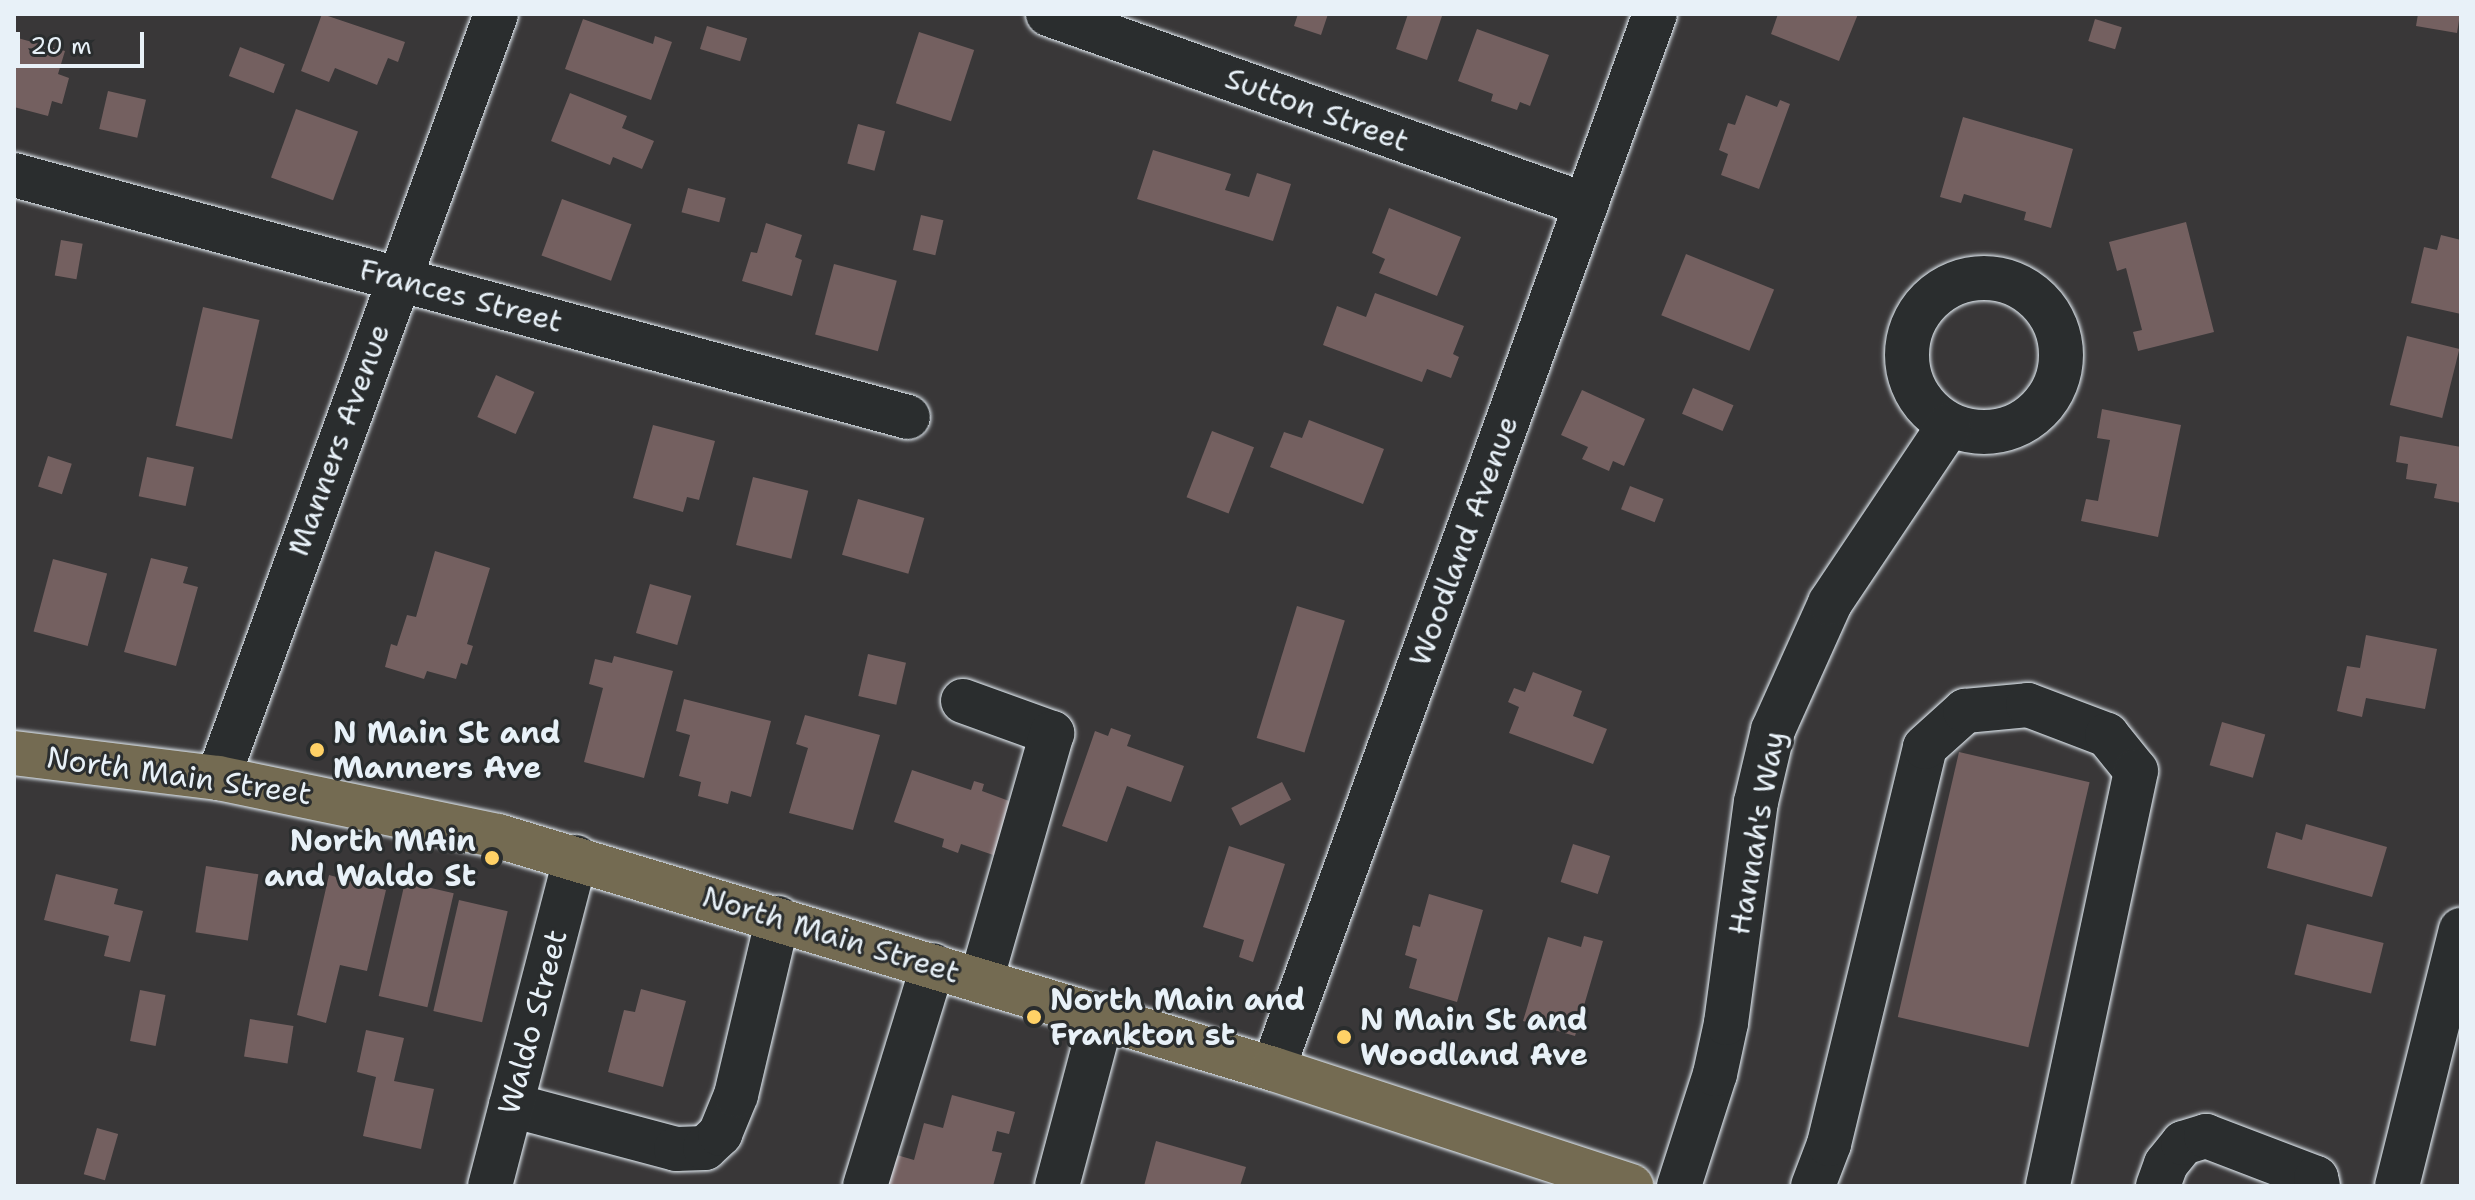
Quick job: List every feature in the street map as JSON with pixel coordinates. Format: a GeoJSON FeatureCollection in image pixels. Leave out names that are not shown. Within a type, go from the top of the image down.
{"type":"FeatureCollection","features":[{"type":"Feature","properties":{"kind":"main road","name":"North Main Street"},"geometry":{"type":"LineString","coordinates":[[14,753],[218,778],[358,804],[576,857],[1273,1069],[1563,1175],[1631,1186]]}},
{"type":"Feature","properties":{"kind":"street","name":"Manners Avenue"},"geometry":{"type":"LineString","coordinates":[[218,778],[397,278],[496,14]]}},
{"type":"Feature","properties":{"kind":"street","name":"Sutton Street"},"geometry":{"type":"LineString","coordinates":[[1048,14],[1586,205]]}},
{"type":"Feature","properties":{"kind":"street","name":"Woodland Avenue"},"geometry":{"type":"LineString","coordinates":[[1273,1069],[1655,14]]}},
{"type":"Feature","properties":{"kind":"street","name":"Frances Street"},"geometry":{"type":"LineString","coordinates":[[14,175],[908,417]]}},
{"type":"Feature","properties":{"kind":"street","name":"Hannah's Way"},"geometry":{"type":"LineString","coordinates":[[1679,1186],[1715,1074],[1726,1023],[1756,802],[1773,730],[1830,603],[1949,425]]}},
{"type":"Feature","properties":{"kind":"street"},"geometry":{"type":"LineString","coordinates":[[963,701],[1052,733],[981,980]]}},
{"type":"Feature","properties":{"kind":"street"},"geometry":{"type":"LineString","coordinates":[[1813,1186],[1829,1144],[1925,747],[1965,711],[2028,705],[2107,735],[2136,771],[2048,1186]]}},
{"type":"Feature","properties":{"kind":"street","name":"Waldo Street"},"geometry":{"type":"LineString","coordinates":[[490,1186],[576,857]]}},
{"type":"Feature","properties":{"kind":"street"},"geometry":{"type":"LineString","coordinates":[[511,1105],[676,1149],[705,1148],[720,1134],[736,1095],[778,918]]}},
{"type":"Feature","properties":{"kind":"street"},"geometry":{"type":"LineString","coordinates":[[2397,1186],[2461,930]]}},
{"type":"Feature","properties":{"kind":"street"},"geometry":{"type":"LineString","coordinates":[[865,1186],[933,965]]}},
{"type":"Feature","properties":{"kind":"street"},"geometry":{"type":"LineString","coordinates":[[1057,1186],[1102,1017]]}},
{"type":"Feature","properties":{"kind":"street"},"geometry":{"type":"LineString","coordinates":[[2158,1186],[2166,1164],[2183,1143],[2206,1136],[2316,1178],[2318,1186]]}},
{"type":"Feature","properties":{"kind":"building"},"geometry":{"type":"Polygon","coordinates":[[[322,14],[405,42],[398,62],[388,58],[377,85],[335,68],[329,82],[301,71],[322,14]]]}},
{"type":"Feature","properties":{"kind":"building"},"geometry":{"type":"Polygon","coordinates":[[[1298,14],[1328,14],[1321,35],[1294,26],[1298,14]]]}},
{"type":"Feature","properties":{"kind":"building"},"geometry":{"type":"Polygon","coordinates":[[[1408,14],[1442,16],[1427,60],[1396,49],[1408,14]]]}},
{"type":"Feature","properties":{"kind":"building"},"geometry":{"type":"Polygon","coordinates":[[[1778,14],[1858,14],[1839,61],[1771,34],[1778,14]]]}},
{"type":"Feature","properties":{"kind":"building"},"geometry":{"type":"Polygon","coordinates":[[[2418,14],[2460,14],[2457,33],[2416,26],[2418,14]]]}},
{"type":"Feature","properties":{"kind":"building"},"geometry":{"type":"Polygon","coordinates":[[[583,19],[653,44],[655,36],[672,42],[651,100],[565,69],[583,19]]]}},
{"type":"Feature","properties":{"kind":"building"},"geometry":{"type":"Polygon","coordinates":[[[2095,19],[2122,27],[2115,49],[2088,41],[2095,19]]]}},
{"type":"Feature","properties":{"kind":"building"},"geometry":{"type":"Polygon","coordinates":[[[707,26],[747,38],[740,61],[700,49],[707,26]]]}},
{"type":"Feature","properties":{"kind":"building"},"geometry":{"type":"Polygon","coordinates":[[[1477,29],[1549,55],[1530,106],[1520,102],[1517,110],[1491,101],[1493,94],[1458,81],[1477,29]]]}},
{"type":"Feature","properties":{"kind":"building"},"geometry":{"type":"Polygon","coordinates":[[[919,32],[974,50],[951,121],[896,103],[919,32]]]}},
{"type":"Feature","properties":{"kind":"building"},"geometry":{"type":"Polygon","coordinates":[[[14,37],[65,51],[58,74],[69,78],[62,104],[52,101],[48,116],[14,107],[14,37]]]}},
{"type":"Feature","properties":{"kind":"building"},"geometry":{"type":"Polygon","coordinates":[[[240,47],[285,64],[274,93],[229,76],[240,47]]]}},
{"type":"Feature","properties":{"kind":"building"},"geometry":{"type":"Polygon","coordinates":[[[108,91],[146,100],[137,138],[99,129],[108,91]]]}},
{"type":"Feature","properties":{"kind":"building"},"geometry":{"type":"Polygon","coordinates":[[[570,93],[627,116],[622,128],[654,141],[642,169],[613,157],[610,165],[551,141],[570,93]]]}},
{"type":"Feature","properties":{"kind":"building"},"geometry":{"type":"Polygon","coordinates":[[[1746,95],[1777,107],[1780,100],[1790,104],[1759,189],[1721,175],[1728,154],[1719,150],[1728,123],[1735,125],[1746,95]]]}},
{"type":"Feature","properties":{"kind":"building"},"geometry":{"type":"Polygon","coordinates":[[[296,109],[358,132],[333,200],[271,178],[296,109]]]}},
{"type":"Feature","properties":{"kind":"building"},"geometry":{"type":"Polygon","coordinates":[[[1963,117],[2073,149],[2051,228],[2024,220],[2026,212],[1964,194],[1961,203],[1940,197],[1963,117]]]}},
{"type":"Feature","properties":{"kind":"building"},"geometry":{"type":"Polygon","coordinates":[[[858,124],[885,131],[874,171],[847,164],[858,124]]]}},
{"type":"Feature","properties":{"kind":"building"},"geometry":{"type":"Polygon","coordinates":[[[1153,150],[1231,174],[1225,190],[1249,197],[1257,173],[1291,184],[1273,241],[1137,199],[1153,150]]]}},
{"type":"Feature","properties":{"kind":"building"},"geometry":{"type":"Polygon","coordinates":[[[688,188],[726,198],[719,222],[682,212],[688,188]]]}},
{"type":"Feature","properties":{"kind":"building"},"geometry":{"type":"Polygon","coordinates":[[[562,199],[632,224],[611,281],[541,255],[562,199]]]}},
{"type":"Feature","properties":{"kind":"building"},"geometry":{"type":"Polygon","coordinates":[[[1389,208],[1461,237],[1437,296],[1379,273],[1385,259],[1372,253],[1389,208]]]}},
{"type":"Feature","properties":{"kind":"building"},"geometry":{"type":"Polygon","coordinates":[[[921,215],[943,220],[935,255],[913,250],[921,215]]]}},
{"type":"Feature","properties":{"kind":"building"},"geometry":{"type":"Polygon","coordinates":[[[2186,222],[2214,332],[2138,351],[2133,332],[2142,330],[2126,268],[2117,271],[2109,242],[2186,222]]]}},
{"type":"Feature","properties":{"kind":"building"},"geometry":{"type":"Polygon","coordinates":[[[766,223],[802,235],[795,257],[802,260],[792,296],[742,281],[751,252],[757,253],[766,223]]]}},
{"type":"Feature","properties":{"kind":"building"},"geometry":{"type":"Polygon","coordinates":[[[2441,235],[2461,240],[2461,314],[2411,303],[2424,247],[2437,250],[2441,235]]]}},
{"type":"Feature","properties":{"kind":"building"},"geometry":{"type":"Polygon","coordinates":[[[61,240],[83,244],[76,279],[55,275],[61,240]]]}},
{"type":"Feature","properties":{"kind":"building"},"geometry":{"type":"Polygon","coordinates":[[[1686,254],[1774,290],[1749,351],[1661,315],[1686,254]]]}},
{"type":"Feature","properties":{"kind":"building"},"geometry":{"type":"Polygon","coordinates":[[[834,264],[897,281],[878,351],[815,335],[834,264]]]}},
{"type":"Feature","properties":{"kind":"building"},"geometry":{"type":"Polygon","coordinates":[[[1375,293],[1464,326],[1453,354],[1459,357],[1451,378],[1427,369],[1422,382],[1323,345],[1337,306],[1366,317],[1375,293]]]}},
{"type":"Feature","properties":{"kind":"building"},"geometry":{"type":"Polygon","coordinates":[[[203,307],[260,320],[232,439],[176,426],[203,307]]]}},
{"type":"Feature","properties":{"kind":"building"},"geometry":{"type":"Polygon","coordinates":[[[2407,336],[2459,349],[2442,418],[2390,405],[2407,336]]]}},
{"type":"Feature","properties":{"kind":"building"},"geometry":{"type":"Polygon","coordinates":[[[496,375],[534,392],[516,434],[477,417],[496,375]]]}},
{"type":"Feature","properties":{"kind":"building"},"geometry":{"type":"Polygon","coordinates":[[[1693,388],[1734,405],[1723,431],[1682,414],[1693,388]]]}},
{"type":"Feature","properties":{"kind":"building"},"geometry":{"type":"Polygon","coordinates":[[[1582,390],[1645,419],[1624,466],[1613,461],[1609,471],[1582,459],[1588,447],[1561,435],[1582,390]]]}},
{"type":"Feature","properties":{"kind":"building"},"geometry":{"type":"Polygon","coordinates":[[[2102,409],[2181,425],[2158,537],[2081,521],[2086,499],[2098,501],[2110,440],[2097,438],[2102,409]]]}},
{"type":"Feature","properties":{"kind":"building"},"geometry":{"type":"Polygon","coordinates":[[[1309,420],[1384,449],[1363,504],[1270,467],[1284,432],[1302,438],[1309,420]]]}},
{"type":"Feature","properties":{"kind":"building"},"geometry":{"type":"Polygon","coordinates":[[[653,425],[715,441],[699,500],[687,497],[683,512],[633,498],[653,425]]]}},
{"type":"Feature","properties":{"kind":"building"},"geometry":{"type":"Polygon","coordinates":[[[1212,431],[1254,447],[1229,513],[1187,497],[1212,431]]]}},
{"type":"Feature","properties":{"kind":"building"},"geometry":{"type":"Polygon","coordinates":[[[2400,436],[2461,447],[2461,503],[2434,498],[2437,484],[2406,479],[2408,464],[2396,462],[2400,436]]]}},
{"type":"Feature","properties":{"kind":"building"},"geometry":{"type":"Polygon","coordinates":[[[48,456],[72,464],[62,494],[38,486],[48,456]]]}},
{"type":"Feature","properties":{"kind":"building"},"geometry":{"type":"Polygon","coordinates":[[[147,457],[194,467],[186,506],[139,496],[147,457]]]}},
{"type":"Feature","properties":{"kind":"building"},"geometry":{"type":"Polygon","coordinates":[[[753,477],[808,491],[791,559],[736,545],[753,477]]]}},
{"type":"Feature","properties":{"kind":"building"},"geometry":{"type":"Polygon","coordinates":[[[1630,486],[1664,499],[1655,522],[1621,509],[1630,486]]]}},
{"type":"Feature","properties":{"kind":"building"},"geometry":{"type":"Polygon","coordinates":[[[858,499],[924,518],[908,574],[842,555],[858,499]]]}},
{"type":"Feature","properties":{"kind":"building"},"geometry":{"type":"Polygon","coordinates":[[[435,551],[490,568],[467,644],[473,646],[467,665],[461,663],[456,679],[427,671],[424,679],[385,667],[391,644],[397,646],[407,615],[416,617],[435,551]]]}},
{"type":"Feature","properties":{"kind":"building"},"geometry":{"type":"Polygon","coordinates":[[[151,558],[188,567],[183,583],[198,587],[176,666],[124,652],[151,558]]]}},
{"type":"Feature","properties":{"kind":"building"},"geometry":{"type":"Polygon","coordinates":[[[53,559],[107,573],[88,646],[34,631],[53,559]]]}},
{"type":"Feature","properties":{"kind":"building"},"geometry":{"type":"Polygon","coordinates":[[[650,584],[691,596],[677,645],[636,633],[650,584]]]}},
{"type":"Feature","properties":{"kind":"building"},"geometry":{"type":"Polygon","coordinates":[[[1297,606],[1345,621],[1304,753],[1257,738],[1297,606]]]}},
{"type":"Feature","properties":{"kind":"building"},"geometry":{"type":"Polygon","coordinates":[[[2366,635],[2437,649],[2425,709],[2366,698],[2362,717],[2337,711],[2347,666],[2360,668],[2366,635]]]}},
{"type":"Feature","properties":{"kind":"building"},"geometry":{"type":"Polygon","coordinates":[[[868,654],[906,663],[896,705],[858,696],[868,654]]]}},
{"type":"Feature","properties":{"kind":"building"},"geometry":{"type":"Polygon","coordinates":[[[614,656],[673,671],[644,778],[584,762],[603,688],[589,684],[595,659],[612,663],[614,656]]]}},
{"type":"Feature","properties":{"kind":"building"},"geometry":{"type":"Polygon","coordinates":[[[1533,672],[1582,691],[1573,716],[1607,729],[1593,764],[1509,733],[1519,707],[1508,702],[1514,688],[1525,692],[1533,672]]]}},
{"type":"Feature","properties":{"kind":"building"},"geometry":{"type":"Polygon","coordinates":[[[684,699],[771,721],[751,797],[731,791],[728,804],[698,796],[701,782],[679,776],[690,735],[676,731],[684,699]]]}},
{"type":"Feature","properties":{"kind":"building"},"geometry":{"type":"Polygon","coordinates":[[[805,715],[880,735],[853,830],[789,813],[808,748],[796,744],[805,715]]]}},
{"type":"Feature","properties":{"kind":"building"},"geometry":{"type":"Polygon","coordinates":[[[2222,722],[2265,734],[2253,778],[2210,765],[2222,722]]]}},
{"type":"Feature","properties":{"kind":"building"},"geometry":{"type":"Polygon","coordinates":[[[1111,728],[1131,735],[1127,746],[1184,766],[1171,802],[1127,786],[1107,842],[1062,826],[1095,731],[1108,736],[1111,728]]]}},
{"type":"Feature","properties":{"kind":"building"},"geometry":{"type":"Polygon","coordinates":[[[1959,752],[2090,782],[2028,1047],[1898,1017],[1959,752]]]}},
{"type":"Feature","properties":{"kind":"building"},"geometry":{"type":"Polygon","coordinates":[[[912,770],[971,790],[974,781],[984,784],[982,791],[1020,805],[1002,858],[961,844],[958,853],[942,847],[944,839],[894,822],[912,770]]]}},
{"type":"Feature","properties":{"kind":"building"},"geometry":{"type":"Polygon","coordinates":[[[1282,782],[1291,800],[1240,826],[1231,808],[1282,782]]]}},
{"type":"Feature","properties":{"kind":"building"},"geometry":{"type":"Polygon","coordinates":[[[2306,824],[2387,847],[2372,897],[2267,868],[2276,832],[2302,840],[2306,824]]]}},
{"type":"Feature","properties":{"kind":"building"},"geometry":{"type":"Polygon","coordinates":[[[1573,844],[1610,856],[1598,894],[1561,882],[1573,844]]]}},
{"type":"Feature","properties":{"kind":"building"},"geometry":{"type":"Polygon","coordinates":[[[1229,846],[1285,864],[1253,962],[1239,957],[1244,940],[1203,927],[1229,846]]]}},
{"type":"Feature","properties":{"kind":"building"},"geometry":{"type":"Polygon","coordinates":[[[206,866],[258,874],[248,940],[196,932],[206,866]]]}},
{"type":"Feature","properties":{"kind":"building"},"geometry":{"type":"Polygon","coordinates":[[[56,874],[118,889],[114,904],[143,911],[130,962],[104,956],[109,936],[44,920],[56,874]]]}},
{"type":"Feature","properties":{"kind":"building"},"geometry":{"type":"Polygon","coordinates":[[[329,875],[386,890],[367,971],[340,965],[326,1023],[297,1015],[329,875]]]}},
{"type":"Feature","properties":{"kind":"building"},"geometry":{"type":"Polygon","coordinates":[[[405,882],[454,893],[427,1007],[379,996],[405,882]]]}},
{"type":"Feature","properties":{"kind":"building"},"geometry":{"type":"Polygon","coordinates":[[[1429,894],[1483,910],[1457,1002],[1409,988],[1417,959],[1405,955],[1413,925],[1420,927],[1429,894]]]}},
{"type":"Feature","properties":{"kind":"building"},"geometry":{"type":"Polygon","coordinates":[[[459,900],[508,911],[482,1022],[433,1011],[459,900]]]}},
{"type":"Feature","properties":{"kind":"building"},"geometry":{"type":"Polygon","coordinates":[[[2307,924],[2384,943],[2371,994],[2294,974],[2307,924]]]}},
{"type":"Feature","properties":{"kind":"building"},"geometry":{"type":"Polygon","coordinates":[[[1584,936],[1603,941],[1575,1036],[1523,1021],[1548,937],[1581,947],[1584,936]]]}},
{"type":"Feature","properties":{"kind":"building"},"geometry":{"type":"Polygon","coordinates":[[[641,989],[686,1001],[663,1087],[608,1072],[624,1010],[635,1012],[641,989]]]}},
{"type":"Feature","properties":{"kind":"building"},"geometry":{"type":"Polygon","coordinates":[[[140,990],[166,995],[156,1046],[130,1041],[140,990]]]}},
{"type":"Feature","properties":{"kind":"building"},"geometry":{"type":"Polygon","coordinates":[[[250,1019],[293,1026],[288,1063],[244,1057],[250,1019]]]}},
{"type":"Feature","properties":{"kind":"building"},"geometry":{"type":"Polygon","coordinates":[[[366,1030],[404,1038],[394,1081],[434,1089],[421,1149],[363,1136],[376,1077],[357,1072],[366,1030]]]}},
{"type":"Feature","properties":{"kind":"building"},"geometry":{"type":"Polygon","coordinates":[[[952,1095],[1015,1112],[1009,1134],[997,1131],[992,1151],[1002,1153],[993,1186],[881,1186],[890,1153],[914,1160],[924,1123],[943,1128],[952,1095]]]}},
{"type":"Feature","properties":{"kind":"building"},"geometry":{"type":"Polygon","coordinates":[[[97,1128],[118,1134],[105,1180],[84,1174],[97,1128]]]}},
{"type":"Feature","properties":{"kind":"building"},"geometry":{"type":"Polygon","coordinates":[[[1156,1141],[1246,1167],[1240,1186],[1144,1186],[1156,1141]]]}},
{"type":"Feature","properties":{"kind":"place","name":"N Main St and Manners Ave"},"geometry":{"type":"Point","coordinates":[317,750]}},
{"type":"Feature","properties":{"kind":"place","name":"North MAin and Waldo St"},"geometry":{"type":"Point","coordinates":[492,858]}},
{"type":"Feature","properties":{"kind":"place","name":"North Main and Frankton st"},"geometry":{"type":"Point","coordinates":[1034,1017]}},
{"type":"Feature","properties":{"kind":"place","name":"N Main St and Woodland Ave"},"geometry":{"type":"Point","coordinates":[1344,1037]}}]}
